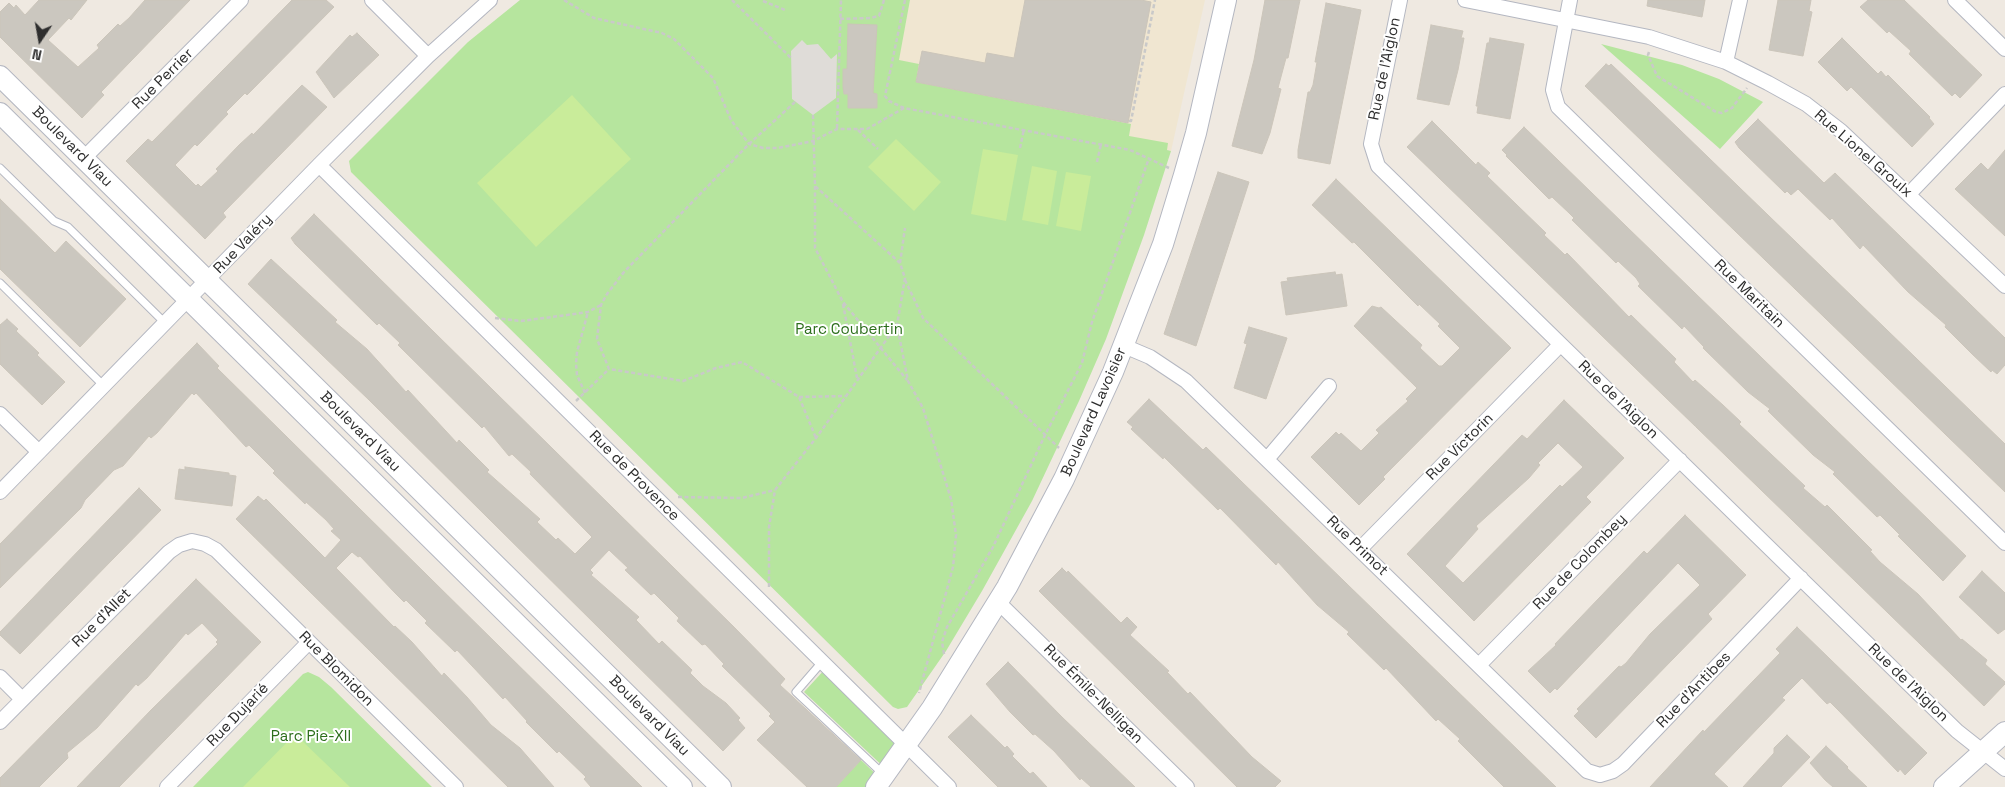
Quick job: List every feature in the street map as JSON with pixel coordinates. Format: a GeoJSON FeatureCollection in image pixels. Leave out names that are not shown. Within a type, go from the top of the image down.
{"type":"FeatureCollection","features":[{"type":"Feature","properties":{"kind":"main road","name":"Boulevard Lavoisier"},"geometry":{"type":"LineString","coordinates":[[880,781],[960,664],[998,602],[1072,461],[1124,346],[1162,244],[1184,175],[1196,133],[1226,0]]}},
{"type":"Feature","properties":{"kind":"main road","name":"Boulevard Viau"},"geometry":{"type":"LineString","coordinates":[[0,76],[720,787]]}},
{"type":"Feature","properties":{"kind":"main road","name":"Boulevard Viau"},"geometry":{"type":"LineString","coordinates":[[0,113],[682,787]]}},
{"type":"Feature","properties":{"kind":"main road"},"geometry":{"type":"LineString","coordinates":[[1944,787],[1981,751],[2005,732]]}},
{"type":"Feature","properties":{"kind":"street","name":"Rue Perrier"},"geometry":{"type":"LineString","coordinates":[[84,158],[241,0]]}},
{"type":"Feature","properties":{"kind":"street"},"geometry":{"type":"LineString","coordinates":[[372,0],[428,56]]}},
{"type":"Feature","properties":{"kind":"street","name":"Rue Valéry"},"geometry":{"type":"LineString","coordinates":[[0,492],[319,165],[428,56],[490,0]]}},
{"type":"Feature","properties":{"kind":"street","name":"Rue de l'Aiglon"},"geometry":{"type":"LineString","coordinates":[[1400,0],[1371,144],[1378,166],[1957,731],[2005,769]]}},
{"type":"Feature","properties":{"kind":"street","name":"Rue Lionel Groulx"},"geometry":{"type":"LineString","coordinates":[[1466,0],[1652,38],[1726,62],[1756,77],[1822,116],[1909,194],[2005,286]]}},
{"type":"Feature","properties":{"kind":"street","name":"Rue Maritain"},"geometry":{"type":"LineString","coordinates":[[1570,0],[1568,20],[1553,90],[1558,106],[2005,543]]}},
{"type":"Feature","properties":{"kind":"street"},"geometry":{"type":"LineString","coordinates":[[1726,62],[1740,0]]}},
{"type":"Feature","properties":{"kind":"street"},"geometry":{"type":"LineString","coordinates":[[1955,0],[2005,49]]}},
{"type":"Feature","properties":{"kind":"street"},"geometry":{"type":"LineString","coordinates":[[1909,194],[2005,94]]}},
{"type":"Feature","properties":{"kind":"street","name":"Rue de Provence"},"geometry":{"type":"LineString","coordinates":[[319,165],[948,787]]}},
{"type":"Feature","properties":{"kind":"street","name":"Rue Victorin"},"geometry":{"type":"LineString","coordinates":[[1360,549],[1560,345]]}},
{"type":"Feature","properties":{"kind":"street","name":"Rue Primot"},"geometry":{"type":"LineString","coordinates":[[1124,346],[1150,358],[1186,381],[1480,664],[1578,762]]}},
{"type":"Feature","properties":{"kind":"street"},"geometry":{"type":"LineString","coordinates":[[1268,458],[1329,386]]}},
{"type":"Feature","properties":{"kind":"street"},"geometry":{"type":"LineString","coordinates":[[0,414],[39,452]]}},
{"type":"Feature","properties":{"kind":"street","name":"Rue de Colombey"},"geometry":{"type":"LineString","coordinates":[[1480,664],[1680,460]]}},
{"type":"Feature","properties":{"kind":"street","name":"Rue d'Allet"},"geometry":{"type":"LineString","coordinates":[[0,722],[169,552],[179,545],[192,541],[205,544],[216,550]]}},
{"type":"Feature","properties":{"kind":"street","name":"Rue Blomidon"},"geometry":{"type":"LineString","coordinates":[[216,550],[456,787]]}},
{"type":"Feature","properties":{"kind":"street","name":"Rue d'Antibes"},"geometry":{"type":"LineString","coordinates":[[1578,762],[1587,770],[1600,774],[1613,771],[1623,764],[1801,578]]}},
{"type":"Feature","properties":{"kind":"street","name":"Rue Émile-Nelligan"},"geometry":{"type":"LineString","coordinates":[[998,602],[1186,787]]}},
{"type":"Feature","properties":{"kind":"street","name":"Rue Dujarié"},"geometry":{"type":"LineString","coordinates":[[167,787],[309,642]]}},
{"type":"Feature","properties":{"kind":"street"},"geometry":{"type":"LineString","coordinates":[[0,677],[22,699]]}},
{"type":"Feature","properties":{"kind":"lane"},"geometry":{"type":"LineString","coordinates":[[0,168],[54,221],[68,227],[165,323]]}},
{"type":"Feature","properties":{"kind":"lane"},"geometry":{"type":"LineString","coordinates":[[0,283],[103,385]]}},
{"type":"Feature","properties":{"kind":"lane"},"geometry":{"type":"LineString","coordinates":[[822,662],[796,692],[880,781]]}},
{"type":"Feature","properties":{"kind":"path"},"geometry":{"type":"LineString","coordinates":[[564,0],[594,18],[662,34],[674,39],[712,78],[731,120],[749,144],[763,148],[778,148],[813,141],[837,129],[867,129],[904,108]]}},
{"type":"Feature","properties":{"kind":"path"},"geometry":{"type":"LineString","coordinates":[[732,0],[792,59]]}},
{"type":"Feature","properties":{"kind":"path"},"geometry":{"type":"LineString","coordinates":[[837,129],[841,0]]}},
{"type":"Feature","properties":{"kind":"path"},"geometry":{"type":"LineString","coordinates":[[840,19],[879,16],[884,0]]}},
{"type":"Feature","properties":{"kind":"path"},"geometry":{"type":"LineString","coordinates":[[906,0],[885,96],[888,101],[904,108],[1130,150],[1184,175]]}},
{"type":"Feature","properties":{"kind":"path"},"geometry":{"type":"LineString","coordinates":[[1128,121],[1131,121],[1155,0]]}},
{"type":"Feature","properties":{"kind":"path"},"geometry":{"type":"LineString","coordinates":[[763,1],[785,10]]}},
{"type":"Feature","properties":{"kind":"path"},"geometry":{"type":"LineString","coordinates":[[1652,38],[1648,55],[1657,76],[1716,112],[1732,108],[1756,77]]}},
{"type":"Feature","properties":{"kind":"path"},"geometry":{"type":"LineString","coordinates":[[609,369],[597,339],[601,305],[607,294],[624,272],[749,144],[795,102]]}},
{"type":"Feature","properties":{"kind":"path"},"geometry":{"type":"LineString","coordinates":[[813,116],[815,248],[843,302],[908,381],[923,408],[951,499],[956,535],[954,567],[934,638]]}},
{"type":"Feature","properties":{"kind":"path"},"geometry":{"type":"LineString","coordinates":[[1020,148],[1024,129]]}},
{"type":"Feature","properties":{"kind":"path"},"geometry":{"type":"LineString","coordinates":[[858,130],[878,149]]}},
{"type":"Feature","properties":{"kind":"path"},"geometry":{"type":"LineString","coordinates":[[1097,162],[1101,144]]}},
{"type":"Feature","properties":{"kind":"path"},"geometry":{"type":"LineString","coordinates":[[960,664],[944,654],[942,642],[947,627],[993,547],[1045,435],[1082,363],[1092,322],[1149,158]]}},
{"type":"Feature","properties":{"kind":"path"},"geometry":{"type":"LineString","coordinates":[[815,186],[900,264]]}},
{"type":"Feature","properties":{"kind":"path"},"geometry":{"type":"LineString","coordinates":[[905,228],[900,264],[904,278],[924,318],[1072,461]]}},
{"type":"Feature","properties":{"kind":"path"},"geometry":{"type":"LineString","coordinates":[[904,278],[897,325],[908,381]]}},
{"type":"Feature","properties":{"kind":"path"},"geometry":{"type":"LineString","coordinates":[[843,302],[857,378]]}},
{"type":"Feature","properties":{"kind":"path"},"geometry":{"type":"LineString","coordinates":[[472,316],[521,320],[588,312],[601,305]]}},
{"type":"Feature","properties":{"kind":"path"},"geometry":{"type":"LineString","coordinates":[[585,392],[577,375],[576,364],[577,352],[588,312]]}},
{"type":"Feature","properties":{"kind":"path"},"geometry":{"type":"LineString","coordinates":[[768,609],[769,527],[775,490],[816,438],[879,347],[897,325]]}},
{"type":"Feature","properties":{"kind":"path"},"geometry":{"type":"LineString","coordinates":[[609,369],[683,382],[716,368],[742,362],[799,398],[816,438]]}},
{"type":"Feature","properties":{"kind":"path"},"geometry":{"type":"LineString","coordinates":[[566,410],[609,369]]}},
{"type":"Feature","properties":{"kind":"path"},"geometry":{"type":"LineString","coordinates":[[799,398],[845,396]]}},
{"type":"Feature","properties":{"kind":"path"},"geometry":{"type":"LineString","coordinates":[[655,497],[742,498],[775,490]]}},
{"type":"Feature","properties":{"kind":"shaded area"},"geometry":{"type":"Polygon","coordinates":[[[910,0],[1205,0],[1171,151],[891,97],[910,0]]]}},
{"type":"Feature","properties":{"kind":"shaded area"},"geometry":{"type":"Polygon","coordinates":[[[802,40],[807,45],[818,44],[831,59],[837,54],[836,98],[813,115],[792,99],[791,51],[802,40]]]}},
{"type":"Feature","properties":{"kind":"green space","name":"Parc Coubertin"},"geometry":{"type":"Polygon","coordinates":[[[520,0],[910,0],[899,60],[919,64],[916,82],[1131,124],[1129,136],[1168,143],[1167,150],[1171,151],[1144,235],[1106,339],[1079,401],[1032,501],[982,591],[946,651],[907,707],[898,709],[893,707],[351,172],[349,161],[468,42],[520,0]]]}},
{"type":"Feature","properties":{"kind":"green space"},"geometry":{"type":"Polygon","coordinates":[[[1601,44],[1682,65],[1719,79],[1763,102],[1720,149],[1601,44]]]}},
{"type":"Feature","properties":{"kind":"green space"},"geometry":{"type":"Polygon","coordinates":[[[572,95],[631,159],[536,247],[477,183],[572,95]]]}},
{"type":"Feature","properties":{"kind":"green space"},"geometry":{"type":"Polygon","coordinates":[[[896,139],[941,182],[914,211],[868,167],[896,139]]]}},
{"type":"Feature","properties":{"kind":"green space"},"geometry":{"type":"Polygon","coordinates":[[[983,149],[1018,155],[1006,221],[971,214],[983,149]]]}},
{"type":"Feature","properties":{"kind":"green space"},"geometry":{"type":"Polygon","coordinates":[[[1032,166],[1057,171],[1048,225],[1022,220],[1032,166]]]}},
{"type":"Feature","properties":{"kind":"green space"},"geometry":{"type":"Polygon","coordinates":[[[1066,172],[1091,176],[1081,231],[1056,226],[1066,172]]]}},
{"type":"Feature","properties":{"kind":"green space"},"geometry":{"type":"Polygon","coordinates":[[[827,667],[906,745],[888,771],[804,692],[827,667]]]}},
{"type":"Feature","properties":{"kind":"green space","name":"Parc Pie-XII"},"geometry":{"type":"Polygon","coordinates":[[[308,672],[319,677],[331,687],[432,787],[193,787],[303,674],[308,672]]]}},
{"type":"Feature","properties":{"kind":"green space"},"geometry":{"type":"Polygon","coordinates":[[[295,734],[350,787],[243,787],[295,734]]]}},
{"type":"Feature","properties":{"kind":"green space"},"geometry":{"type":"Polygon","coordinates":[[[861,760],[882,780],[876,787],[836,787],[861,760]]]}},
{"type":"Feature","properties":{"kind":"building"},"geometry":{"type":"Polygon","coordinates":[[[39,0],[87,0],[71,20],[69,18],[48,40],[78,67],[99,48],[97,45],[118,24],[120,26],[129,18],[145,0],[190,0],[101,92],[104,95],[82,118],[0,37],[0,12],[9,3],[14,8],[16,5],[25,15],[39,0]]]}},
{"type":"Feature","properties":{"kind":"building"},"geometry":{"type":"Polygon","coordinates":[[[292,0],[326,0],[334,7],[247,95],[245,93],[226,112],[228,114],[197,146],[195,144],[175,165],[196,186],[198,184],[201,187],[218,171],[216,169],[239,145],[252,133],[253,135],[302,85],[327,107],[223,213],[226,217],[205,239],[126,161],[148,139],[152,142],[292,0]]]}},
{"type":"Feature","properties":{"kind":"building"},"geometry":{"type":"Polygon","coordinates":[[[1025,0],[1141,0],[1151,2],[1128,123],[916,82],[922,51],[985,63],[987,53],[1014,58],[1025,0]]]}},
{"type":"Feature","properties":{"kind":"building"},"geometry":{"type":"Polygon","coordinates":[[[1265,0],[1300,0],[1288,58],[1286,58],[1278,88],[1281,89],[1270,133],[1262,154],[1232,146],[1254,60],[1265,0]]]}},
{"type":"Feature","properties":{"kind":"building"},"geometry":{"type":"Polygon","coordinates":[[[1648,0],[1705,0],[1702,17],[1647,6],[1648,0]]]}},
{"type":"Feature","properties":{"kind":"building"},"geometry":{"type":"Polygon","coordinates":[[[1778,0],[1811,0],[1809,11],[1812,12],[1803,56],[1769,50],[1778,0]]]}},
{"type":"Feature","properties":{"kind":"building"},"geometry":{"type":"Polygon","coordinates":[[[1868,0],[1904,0],[1982,75],[1960,98],[1955,93],[1952,96],[1909,54],[1911,51],[1889,31],[1887,33],[1860,7],[1868,0]]]}},
{"type":"Feature","properties":{"kind":"building"},"geometry":{"type":"Polygon","coordinates":[[[1326,3],[1361,10],[1330,164],[1298,158],[1308,92],[1310,92],[1313,85],[1317,62],[1315,62],[1326,3]]]}},
{"type":"Feature","properties":{"kind":"building"},"geometry":{"type":"Polygon","coordinates":[[[848,24],[877,25],[873,93],[877,94],[877,108],[848,108],[848,94],[844,94],[843,87],[843,69],[847,69],[848,24]]]}},
{"type":"Feature","properties":{"kind":"building"},"geometry":{"type":"Polygon","coordinates":[[[1431,25],[1463,31],[1461,38],[1464,38],[1458,70],[1449,105],[1417,99],[1431,25]]]}},
{"type":"Feature","properties":{"kind":"building"},"geometry":{"type":"Polygon","coordinates":[[[357,33],[379,55],[334,98],[316,72],[350,35],[352,37],[357,33]]]}},
{"type":"Feature","properties":{"kind":"building"},"geometry":{"type":"Polygon","coordinates":[[[1490,38],[1524,44],[1510,119],[1477,113],[1478,106],[1476,106],[1487,43],[1489,43],[1490,38]]]}},
{"type":"Feature","properties":{"kind":"building"},"geometry":{"type":"Polygon","coordinates":[[[1842,38],[1878,74],[1881,71],[1886,77],[1888,75],[1930,117],[1934,124],[1912,147],[1851,87],[1847,91],[1818,62],[1842,38]]]}},
{"type":"Feature","properties":{"kind":"building"},"geometry":{"type":"Polygon","coordinates":[[[1606,64],[1609,66],[1611,64],[2005,444],[2005,492],[1585,86],[1606,64]]]}},
{"type":"Feature","properties":{"kind":"building"},"geometry":{"type":"Polygon","coordinates":[[[1758,119],[1824,183],[1835,173],[2005,338],[2005,365],[1997,374],[1992,370],[1991,372],[1972,354],[1945,327],[1946,325],[1908,292],[1863,245],[1860,249],[1832,218],[1830,220],[1798,189],[1791,195],[1787,191],[1785,193],[1739,148],[1735,142],[1758,119]]]}},
{"type":"Feature","properties":{"kind":"building"},"geometry":{"type":"Polygon","coordinates":[[[1432,121],[1476,165],[1478,162],[1490,173],[1487,176],[1546,233],[1544,235],[1565,255],[1567,253],[1629,317],[1631,315],[1676,359],[1674,362],[1693,382],[1695,380],[1741,422],[1739,424],[1805,486],[1803,488],[1825,507],[1827,505],[1872,550],[1870,551],[1880,562],[1918,594],[1961,640],[1987,660],[1985,664],[2005,684],[1984,706],[1407,147],[1432,121]]]}},
{"type":"Feature","properties":{"kind":"building"},"geometry":{"type":"Polygon","coordinates":[[[1524,127],[1966,556],[1943,581],[1880,515],[1877,517],[1833,474],[1835,472],[1813,455],[1768,411],[1770,409],[1748,392],[1703,348],[1684,326],[1682,329],[1638,286],[1640,284],[1636,278],[1618,261],[1616,263],[1572,220],[1574,218],[1569,213],[1552,197],[1549,199],[1506,156],[1502,150],[1524,127]]]}},
{"type":"Feature","properties":{"kind":"building"},"geometry":{"type":"Polygon","coordinates":[[[2005,150],[2005,236],[1955,189],[1981,163],[1988,170],[2005,150]]]}},
{"type":"Feature","properties":{"kind":"building"},"geometry":{"type":"Polygon","coordinates":[[[1218,172],[1249,182],[1196,346],[1164,334],[1218,172]]]}},
{"type":"Feature","properties":{"kind":"building"},"geometry":{"type":"Polygon","coordinates":[[[1336,179],[1511,348],[1383,477],[1385,479],[1359,505],[1311,457],[1336,432],[1339,435],[1341,433],[1361,451],[1379,433],[1376,430],[1408,401],[1406,399],[1417,388],[1354,326],[1372,306],[1381,307],[1422,345],[1420,348],[1439,366],[1442,366],[1460,348],[1438,326],[1440,324],[1419,304],[1418,306],[1354,242],[1352,243],[1312,205],[1336,179]]]}},
{"type":"Feature","properties":{"kind":"building"},"geometry":{"type":"Polygon","coordinates":[[[0,199],[55,253],[66,241],[126,299],[80,347],[0,269],[0,199]]]}},
{"type":"Feature","properties":{"kind":"building"},"geometry":{"type":"Polygon","coordinates":[[[314,214],[734,627],[785,679],[780,685],[861,760],[836,787],[807,787],[757,740],[775,722],[769,716],[771,714],[722,666],[724,664],[705,644],[702,645],[677,621],[679,618],[654,593],[651,595],[625,570],[628,568],[609,550],[590,570],[593,573],[591,575],[639,617],[636,620],[659,644],[662,641],[692,670],[690,673],[703,686],[726,703],[740,718],[738,720],[745,728],[723,751],[369,400],[248,284],[271,259],[337,320],[335,322],[367,349],[406,392],[408,390],[457,443],[459,440],[489,470],[487,472],[540,519],[537,522],[556,540],[558,538],[575,554],[592,537],[530,474],[531,472],[512,454],[509,456],[484,426],[482,428],[398,345],[400,343],[379,323],[377,325],[295,244],[291,238],[314,214]]]}},
{"type":"Feature","properties":{"kind":"building"},"geometry":{"type":"Polygon","coordinates":[[[1335,272],[1336,275],[1342,274],[1347,306],[1286,315],[1281,282],[1288,281],[1287,278],[1335,272]]]}},
{"type":"Feature","properties":{"kind":"building"},"geometry":{"type":"Polygon","coordinates":[[[7,319],[18,329],[16,331],[39,353],[37,355],[65,382],[42,405],[0,364],[0,325],[7,319]]]}},
{"type":"Feature","properties":{"kind":"building"},"geometry":{"type":"Polygon","coordinates":[[[1249,327],[1287,338],[1266,399],[1234,388],[1247,344],[1244,343],[1249,327]]]}},
{"type":"Feature","properties":{"kind":"building"},"geometry":{"type":"Polygon","coordinates":[[[197,343],[219,366],[217,368],[642,787],[591,787],[584,779],[586,777],[559,751],[557,753],[526,722],[505,697],[503,699],[457,650],[455,652],[425,623],[427,621],[406,600],[404,602],[360,556],[358,557],[352,552],[336,568],[394,627],[412,642],[442,676],[444,673],[491,725],[520,748],[554,787],[508,787],[236,519],[258,496],[264,501],[266,499],[325,558],[341,540],[331,531],[334,529],[326,520],[306,502],[305,504],[273,473],[275,471],[249,445],[246,447],[196,393],[194,395],[192,393],[157,433],[151,438],[149,436],[123,466],[114,470],[85,500],[81,508],[0,588],[0,544],[197,343]]]}},
{"type":"Feature","properties":{"kind":"building"},"geometry":{"type":"Polygon","coordinates":[[[1149,399],[1203,450],[1206,447],[1556,787],[1504,787],[1458,741],[1460,739],[1438,719],[1436,721],[1386,668],[1384,670],[1347,634],[1349,632],[1317,605],[1278,562],[1276,565],[1220,508],[1218,510],[1164,457],[1163,459],[1131,429],[1133,427],[1127,422],[1149,399]]]}},
{"type":"Feature","properties":{"kind":"building"},"geometry":{"type":"Polygon","coordinates":[[[1564,400],[1624,458],[1586,497],[1591,502],[1474,621],[1407,554],[1522,435],[1527,439],[1564,400]],[[1558,443],[1538,463],[1540,465],[1529,478],[1476,526],[1478,529],[1445,566],[1463,583],[1560,485],[1562,487],[1583,467],[1558,443]]]}},
{"type":"Feature","properties":{"kind":"building"},"geometry":{"type":"Polygon","coordinates":[[[185,467],[229,473],[229,475],[236,476],[232,506],[175,499],[179,469],[185,470],[185,467]]]}},
{"type":"Feature","properties":{"kind":"building"},"geometry":{"type":"Polygon","coordinates":[[[139,488],[161,510],[20,654],[0,635],[0,632],[139,488]]]}},
{"type":"Feature","properties":{"kind":"building"},"geometry":{"type":"Polygon","coordinates":[[[1685,515],[1746,575],[1708,614],[1712,619],[1596,738],[1574,716],[1579,711],[1577,709],[1619,666],[1621,667],[1626,663],[1650,634],[1700,585],[1678,563],[1557,690],[1555,688],[1550,693],[1528,671],[1556,645],[1644,551],[1647,554],[1685,515]]]}},
{"type":"Feature","properties":{"kind":"building"},"geometry":{"type":"Polygon","coordinates":[[[1062,568],[1067,573],[1068,571],[1121,623],[1127,617],[1137,627],[1130,635],[1169,671],[1167,672],[1188,694],[1190,692],[1252,757],[1281,781],[1275,787],[1237,787],[1039,591],[1062,568]]]}},
{"type":"Feature","properties":{"kind":"building"},"geometry":{"type":"Polygon","coordinates":[[[1982,571],[2005,593],[2005,629],[1998,634],[1959,597],[1982,571]]]}},
{"type":"Feature","properties":{"kind":"building"},"geometry":{"type":"Polygon","coordinates":[[[196,579],[261,642],[119,787],[77,787],[218,644],[216,642],[218,640],[202,623],[188,635],[186,633],[147,678],[138,686],[136,684],[97,728],[67,753],[68,758],[39,787],[0,787],[0,778],[196,579]]]}},
{"type":"Feature","properties":{"kind":"building"},"geometry":{"type":"Polygon","coordinates":[[[1797,627],[1927,753],[1905,775],[1900,769],[1898,772],[1830,702],[1827,704],[1802,678],[1782,698],[1785,700],[1714,774],[1728,787],[1650,787],[1703,730],[1704,732],[1780,653],[1776,649],[1797,627]]]}},
{"type":"Feature","properties":{"kind":"building"},"geometry":{"type":"Polygon","coordinates":[[[1008,662],[1135,787],[1091,787],[1081,778],[1080,780],[1054,751],[1035,734],[1033,735],[986,684],[1008,662]]]}},
{"type":"Feature","properties":{"kind":"building"},"geometry":{"type":"Polygon","coordinates":[[[971,715],[1005,748],[1007,746],[1014,754],[1012,756],[1030,774],[1033,772],[1047,787],[998,787],[948,737],[971,715]]]}},
{"type":"Feature","properties":{"kind":"building"},"geometry":{"type":"Polygon","coordinates":[[[1787,735],[1810,757],[1781,787],[1743,787],[1774,753],[1774,748],[1787,735]]]}},
{"type":"Feature","properties":{"kind":"building"},"geometry":{"type":"Polygon","coordinates":[[[1826,746],[1867,787],[1833,787],[1825,780],[1810,763],[1826,746]]]}}]}
